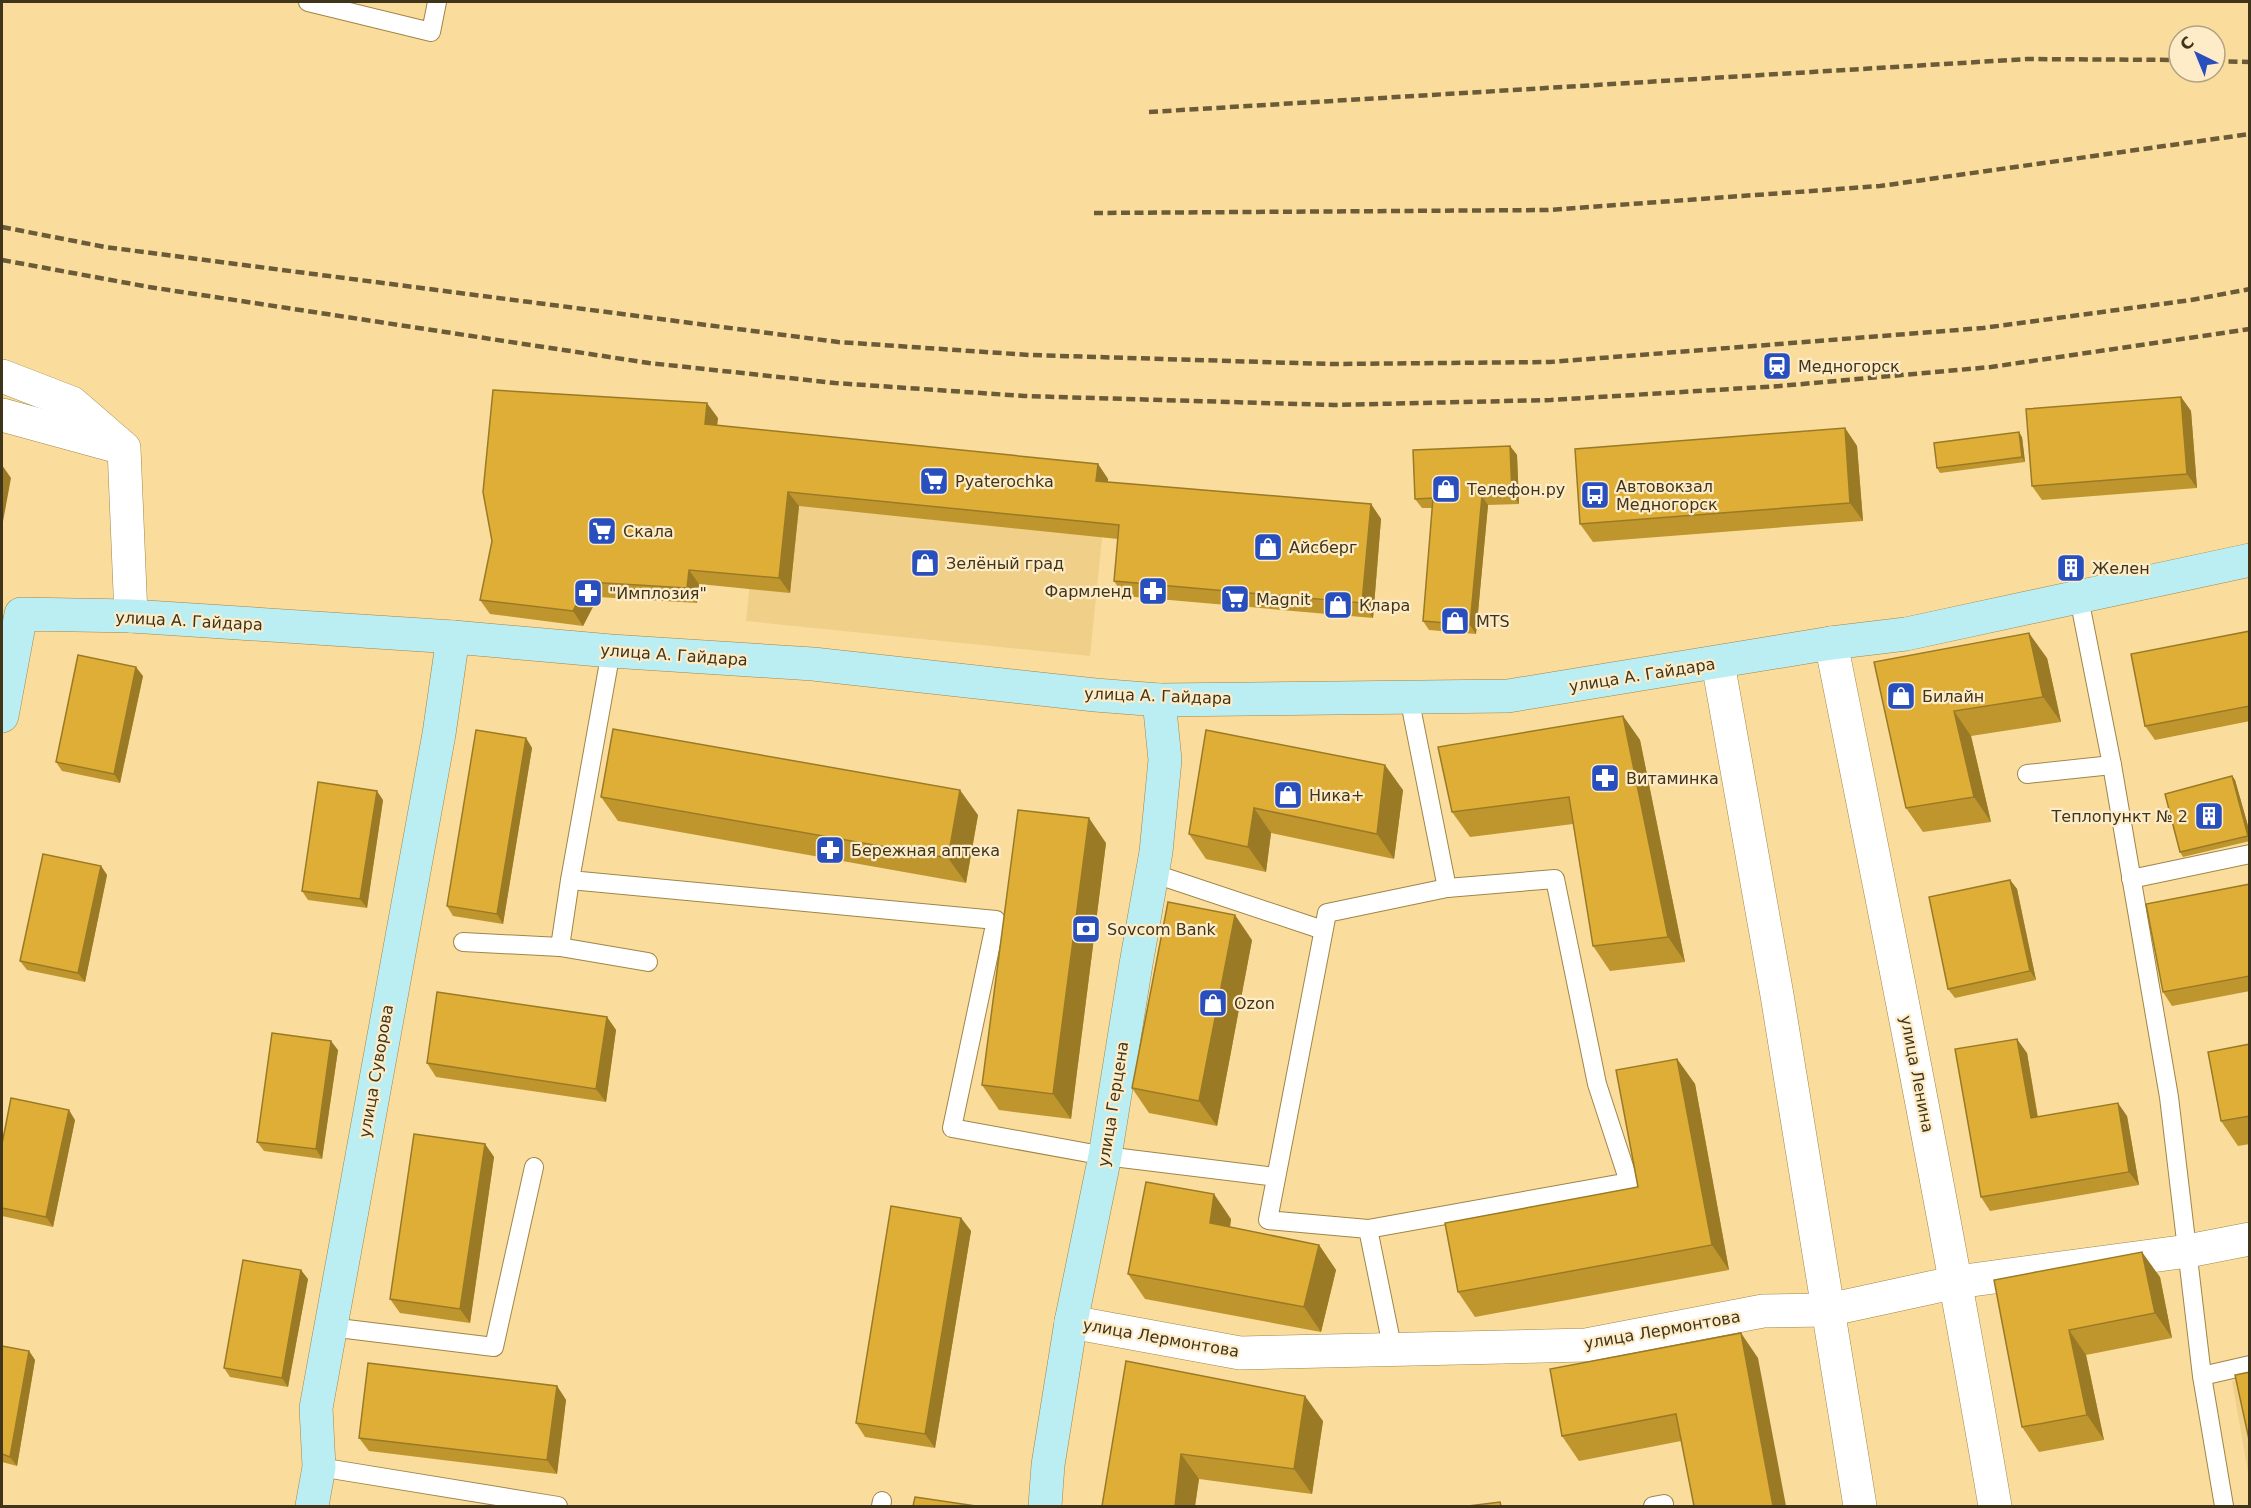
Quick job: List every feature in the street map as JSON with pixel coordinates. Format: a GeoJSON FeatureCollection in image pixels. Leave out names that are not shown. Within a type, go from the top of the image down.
{"type":"FeatureCollection","features":[{"type":"Feature","properties":{"kind":"street"},"geometry":{"type":"LineString","coordinates":[[2,376],[72,403],[124,448],[131,616]]}},
{"type":"Feature","properties":{"kind":"street"},"geometry":{"type":"LineString","coordinates":[[2,414],[124,448]]}},
{"type":"Feature","properties":{"kind":"street","name":"улица А. Гайдара"},"geometry":{"type":"LineString","coordinates":[[8,616],[131,616],[453,637],[611,651],[813,664],[1083,694],[1159,700],[1508,696],[1906,634],[2250,560]]}},
{"type":"Feature","properties":{"kind":"street"},"geometry":{"type":"LineString","coordinates":[[2,716],[8,616]]}},
{"type":"Feature","properties":{"kind":"street","name":"улица Суворова"},"geometry":{"type":"LineString","coordinates":[[312,1506],[319,1467],[316,1408],[439,734],[453,637]]}},
{"type":"Feature","properties":{"kind":"street","name":"улица Ленина"},"geometry":{"type":"LineString","coordinates":[[1831,644],[1899,977],[1957,1282],[1995,1506]]}},
{"type":"Feature","properties":{"kind":"street"},"geometry":{"type":"LineString","coordinates":[[1718,663],[1777,995],[1860,1506]]}},
{"type":"Feature","properties":{"kind":"street","name":"улица Герцена"},"geometry":{"type":"LineString","coordinates":[[1045,1506],[1048,1465],[1071,1322],[1105,1155],[1152,873],[1165,760],[1159,700]]}},
{"type":"Feature","properties":{"kind":"street","name":"улица Лермонтова"},"geometry":{"type":"LineString","coordinates":[[1071,1322],[1240,1353],[1586,1345],[1762,1311],[1828,1310],[1957,1282],[2188,1251],[2250,1239]]}},
{"type":"Feature","properties":{"kind":"lane"},"geometry":{"type":"LineString","coordinates":[[308,2],[432,32],[438,2]]}},
{"type":"Feature","properties":{"kind":"lane"},"geometry":{"type":"LineString","coordinates":[[2079,598],[2112,765],[2169,1097],[2202,1376],[2224,1506]]}},
{"type":"Feature","properties":{"kind":"lane"},"geometry":{"type":"LineString","coordinates":[[560,947],[611,651]]}},
{"type":"Feature","properties":{"kind":"lane"},"geometry":{"type":"LineString","coordinates":[[1409,697],[1447,888]]}},
{"type":"Feature","properties":{"kind":"lane"},"geometry":{"type":"LineString","coordinates":[[2027,774],[2112,765]]}},
{"type":"Feature","properties":{"kind":"lane"},"geometry":{"type":"LineString","coordinates":[[2131,879],[2250,854]]}},
{"type":"Feature","properties":{"kind":"lane"},"geometry":{"type":"LineString","coordinates":[[1152,873],[1323,930]]}},
{"type":"Feature","properties":{"kind":"lane"},"geometry":{"type":"LineString","coordinates":[[1555,879],[1598,1084],[1629,1182],[1368,1229],[1268,1220],[1323,930],[1327,913],[1447,888],[1555,879]]}},
{"type":"Feature","properties":{"kind":"lane"},"geometry":{"type":"LineString","coordinates":[[570,880],[996,920],[952,1128],[1105,1155],[1276,1177]]}},
{"type":"Feature","properties":{"kind":"lane"},"geometry":{"type":"LineString","coordinates":[[463,942],[560,947],[648,962]]}},
{"type":"Feature","properties":{"kind":"lane"},"geometry":{"type":"LineString","coordinates":[[330,1327],[494,1347],[534,1167]]}},
{"type":"Feature","properties":{"kind":"lane"},"geometry":{"type":"LineString","coordinates":[[1368,1229],[1394,1351]]}},
{"type":"Feature","properties":{"kind":"lane"},"geometry":{"type":"LineString","coordinates":[[2202,1376],[2250,1365]]}},
{"type":"Feature","properties":{"kind":"lane"},"geometry":{"type":"LineString","coordinates":[[319,1467],[558,1506]]}},
{"type":"Feature","properties":{"kind":"shaded area","name":"Зелёный град"},"geometry":{"type":"Polygon","coordinates":[[[764,444],[1108,479],[1090,656],[746,621],[764,444]]]}},
{"type":"Feature","properties":{"kind":"shaded area"},"geometry":{"type":"Polygon","coordinates":[[[2249,1377],[2249,1478],[2232,1381],[2249,1377]]]}},
{"type":"Feature","properties":{"kind":"building"},"geometry":{"type":"Polygon","coordinates":[[[493,390],[707,403],[705,424],[1098,464],[1096,481],[1371,504],[1362,603],[1114,581],[1119,525],[788,492],[779,578],[689,570],[687,588],[588,582],[573,611],[480,600],[492,541],[483,492],[493,390]]]}},
{"type":"Feature","properties":{"kind":"building"},"geometry":{"type":"Polygon","coordinates":[[[2181,397],[2187,474],[2032,486],[2026,409],[2181,397]]]}},
{"type":"Feature","properties":{"kind":"building"},"geometry":{"type":"Polygon","coordinates":[[[1845,428],[1850,503],[1580,524],[1575,449],[1845,428]]]}},
{"type":"Feature","properties":{"kind":"building"},"geometry":{"type":"Polygon","coordinates":[[[2019,432],[2022,457],[1937,468],[1934,443],[2019,432]]]}},
{"type":"Feature","properties":{"kind":"building"},"geometry":{"type":"Polygon","coordinates":[[[1510,446],[1512,494],[1482,496],[1470,625],[1423,621],[1433,498],[1415,499],[1413,450],[1510,446]]]}},
{"type":"Feature","properties":{"kind":"building"},"geometry":{"type":"Polygon","coordinates":[[[2250,631],[2250,706],[2145,726],[2131,654],[2250,631]]]}},
{"type":"Feature","properties":{"kind":"building"},"geometry":{"type":"Polygon","coordinates":[[[2029,633],[2043,697],[1954,711],[1974,797],[1906,808],[1874,662],[2029,633]]]}},
{"type":"Feature","properties":{"kind":"building"},"geometry":{"type":"Polygon","coordinates":[[[78,655],[136,667],[114,774],[56,762],[78,655]]]}},
{"type":"Feature","properties":{"kind":"building"},"geometry":{"type":"Polygon","coordinates":[[[1623,716],[1668,937],[1593,946],[1569,797],[1452,812],[1438,747],[1623,716]]]}},
{"type":"Feature","properties":{"kind":"building"},"geometry":{"type":"Polygon","coordinates":[[[613,729],[960,790],[948,858],[601,797],[613,729]]]}},
{"type":"Feature","properties":{"kind":"building"},"geometry":{"type":"Polygon","coordinates":[[[476,730],[526,738],[497,914],[447,906],[476,730]]]}},
{"type":"Feature","properties":{"kind":"building"},"geometry":{"type":"Polygon","coordinates":[[[1206,730],[1385,765],[1377,834],[1254,808],[1248,847],[1189,834],[1206,730]]]}},
{"type":"Feature","properties":{"kind":"building","name":"Теплопункт № 2"},"geometry":{"type":"Polygon","coordinates":[[[2232,776],[2248,836],[2180,852],[2165,794],[2232,776]]]}},
{"type":"Feature","properties":{"kind":"building"},"geometry":{"type":"Polygon","coordinates":[[[318,782],[377,791],[360,899],[302,891],[318,782]]]}},
{"type":"Feature","properties":{"kind":"building"},"geometry":{"type":"Polygon","coordinates":[[[1018,810],[1089,818],[1053,1094],[982,1085],[1018,810]]]}},
{"type":"Feature","properties":{"kind":"building"},"geometry":{"type":"Polygon","coordinates":[[[43,854],[101,866],[78,973],[20,961],[43,854]]]}},
{"type":"Feature","properties":{"kind":"building"},"geometry":{"type":"Polygon","coordinates":[[[2010,880],[2030,971],[1948,989],[1929,897],[2010,880]]]}},
{"type":"Feature","properties":{"kind":"building"},"geometry":{"type":"Polygon","coordinates":[[[2250,884],[2250,976],[2163,992],[2146,904],[2250,884]]]}},
{"type":"Feature","properties":{"kind":"building"},"geometry":{"type":"Polygon","coordinates":[[[1168,902],[1235,915],[1199,1101],[1132,1088],[1168,902]]]}},
{"type":"Feature","properties":{"kind":"building"},"geometry":{"type":"Polygon","coordinates":[[[437,992],[607,1017],[596,1089],[427,1063],[437,992]]]}},
{"type":"Feature","properties":{"kind":"building"},"geometry":{"type":"Polygon","coordinates":[[[272,1033],[331,1041],[316,1149],[257,1142],[272,1033]]]}},
{"type":"Feature","properties":{"kind":"building"},"geometry":{"type":"Polygon","coordinates":[[[2017,1039],[2031,1118],[2118,1103],[2129,1172],[1981,1197],[1955,1049],[2017,1039]]]}},
{"type":"Feature","properties":{"kind":"building"},"geometry":{"type":"Polygon","coordinates":[[[2250,1044],[2250,1116],[2221,1121],[2208,1052],[2250,1044]]]}},
{"type":"Feature","properties":{"kind":"building"},"geometry":{"type":"Polygon","coordinates":[[[1677,1059],[1712,1245],[1458,1292],[1445,1223],[1638,1187],[1616,1070],[1677,1059]]]}},
{"type":"Feature","properties":{"kind":"building"},"geometry":{"type":"Polygon","coordinates":[[[11,1098],[69,1110],[46,1217],[2,1208],[2,1144],[11,1098]]]}},
{"type":"Feature","properties":{"kind":"building"},"geometry":{"type":"Polygon","coordinates":[[[414,1134],[485,1144],[460,1309],[390,1299],[414,1134]]]}},
{"type":"Feature","properties":{"kind":"building"},"geometry":{"type":"Polygon","coordinates":[[[1146,1182],[1214,1194],[1210,1223],[1319,1245],[1304,1307],[1128,1274],[1146,1182]]]}},
{"type":"Feature","properties":{"kind":"building"},"geometry":{"type":"Polygon","coordinates":[[[891,1206],[961,1218],[925,1434],[856,1423],[891,1206]]]}},
{"type":"Feature","properties":{"kind":"building"},"geometry":{"type":"Polygon","coordinates":[[[2142,1252],[2155,1313],[2069,1330],[2087,1415],[2022,1427],[1994,1280],[2142,1252]]]}},
{"type":"Feature","properties":{"kind":"building"},"geometry":{"type":"Polygon","coordinates":[[[243,1260],[301,1270],[282,1378],[224,1368],[243,1260]]]}},
{"type":"Feature","properties":{"kind":"building"},"geometry":{"type":"Polygon","coordinates":[[[1741,1333],[1773,1506],[1694,1506],[1676,1414],[1562,1436],[1550,1369],[1741,1333]]]}},
{"type":"Feature","properties":{"kind":"building"},"geometry":{"type":"Polygon","coordinates":[[[2,1346],[29,1351],[10,1457],[2,1454],[2,1346]]]}},
{"type":"Feature","properties":{"kind":"building"},"geometry":{"type":"Polygon","coordinates":[[[1126,1361],[1305,1396],[1294,1469],[1181,1454],[1175,1506],[1102,1506],[1126,1361]]]}},
{"type":"Feature","properties":{"kind":"building"},"geometry":{"type":"Polygon","coordinates":[[[368,1363],[557,1386],[547,1460],[359,1438],[368,1363]]]}},
{"type":"Feature","properties":{"kind":"building"},"geometry":{"type":"Polygon","coordinates":[[[2250,1372],[2250,1444],[2235,1375],[2250,1372]]]}},
{"type":"Feature","properties":{"kind":"building"},"geometry":{"type":"Polygon","coordinates":[[[915,1497],[976,1506],[913,1506],[915,1497]]]}},
{"type":"Feature","properties":{"kind":"building"},"geometry":{"type":"Polygon","coordinates":[[[1500,1502],[1501,1506],[1468,1506],[1500,1502]]]}},
{"type":"Feature","properties":{"kind":"railway"},"geometry":{"type":"LineString","coordinates":[[1149,112],[2027,59],[2167,60]]}},
{"type":"Feature","properties":{"kind":"railway"},"geometry":{"type":"LineString","coordinates":[[2227,61],[2250,62]]}},
{"type":"Feature","properties":{"kind":"railway"},"geometry":{"type":"LineString","coordinates":[[1094,213],[1548,210],[1880,186],[2250,134]]}},
{"type":"Feature","properties":{"kind":"railway"},"geometry":{"type":"LineString","coordinates":[[2,227],[105,247],[838,342],[1030,355],[1330,364],[1550,362],[1983,328],[2191,300],[2250,289]]}},
{"type":"Feature","properties":{"kind":"railway"},"geometry":{"type":"LineString","coordinates":[[2,260],[149,287],[649,363],[835,383],[1024,396],[1333,405],[1551,400],[1780,386],[1991,367],[2250,329]]}},
{"type":"Feature","properties":{"kind":"place","name":"Медногорск"},"geometry":{"type":"Point","coordinates":[1777,366]}},
{"type":"Feature","properties":{"kind":"place","name":"Pyaterochka"},"geometry":{"type":"Point","coordinates":[934,481]}},
{"type":"Feature","properties":{"kind":"place","name":"Телефон.ру"},"geometry":{"type":"Point","coordinates":[1446,489]}},
{"type":"Feature","properties":{"kind":"place","name":"Автовокзал Медногорск"},"geometry":{"type":"Point","coordinates":[1595,495]}},
{"type":"Feature","properties":{"kind":"place","name":"Скала"},"geometry":{"type":"Point","coordinates":[602,531]}},
{"type":"Feature","properties":{"kind":"place","name":"Айсберг"},"geometry":{"type":"Point","coordinates":[1268,547]}},
{"type":"Feature","properties":{"kind":"place","name":"Зелёный град"},"geometry":{"type":"Point","coordinates":[925,563]}},
{"type":"Feature","properties":{"kind":"place","name":"Желен"},"geometry":{"type":"Point","coordinates":[2071,568]}},
{"type":"Feature","properties":{"kind":"place","name":"Фармленд"},"geometry":{"type":"Point","coordinates":[1153,591]}},
{"type":"Feature","properties":{"kind":"place","name":"\"Имплозия\""},"geometry":{"type":"Point","coordinates":[588,593]}},
{"type":"Feature","properties":{"kind":"place","name":"Magnit"},"geometry":{"type":"Point","coordinates":[1235,599]}},
{"type":"Feature","properties":{"kind":"place","name":"Клара"},"geometry":{"type":"Point","coordinates":[1338,605]}},
{"type":"Feature","properties":{"kind":"place","name":"MTS"},"geometry":{"type":"Point","coordinates":[1455,621]}},
{"type":"Feature","properties":{"kind":"place","name":"Билайн"},"geometry":{"type":"Point","coordinates":[1901,696]}},
{"type":"Feature","properties":{"kind":"place","name":"Витаминка"},"geometry":{"type":"Point","coordinates":[1605,778]}},
{"type":"Feature","properties":{"kind":"place","name":"Ника+"},"geometry":{"type":"Point","coordinates":[1288,795]}},
{"type":"Feature","properties":{"kind":"place","name":"Теплопункт № 2"},"geometry":{"type":"Point","coordinates":[2209,816]}},
{"type":"Feature","properties":{"kind":"place","name":"Бережная аптека"},"geometry":{"type":"Point","coordinates":[830,850]}},
{"type":"Feature","properties":{"kind":"place","name":"Sovcom Bank"},"geometry":{"type":"Point","coordinates":[1086,929]}},
{"type":"Feature","properties":{"kind":"place","name":"Ozon"},"geometry":{"type":"Point","coordinates":[1213,1003]}}]}
